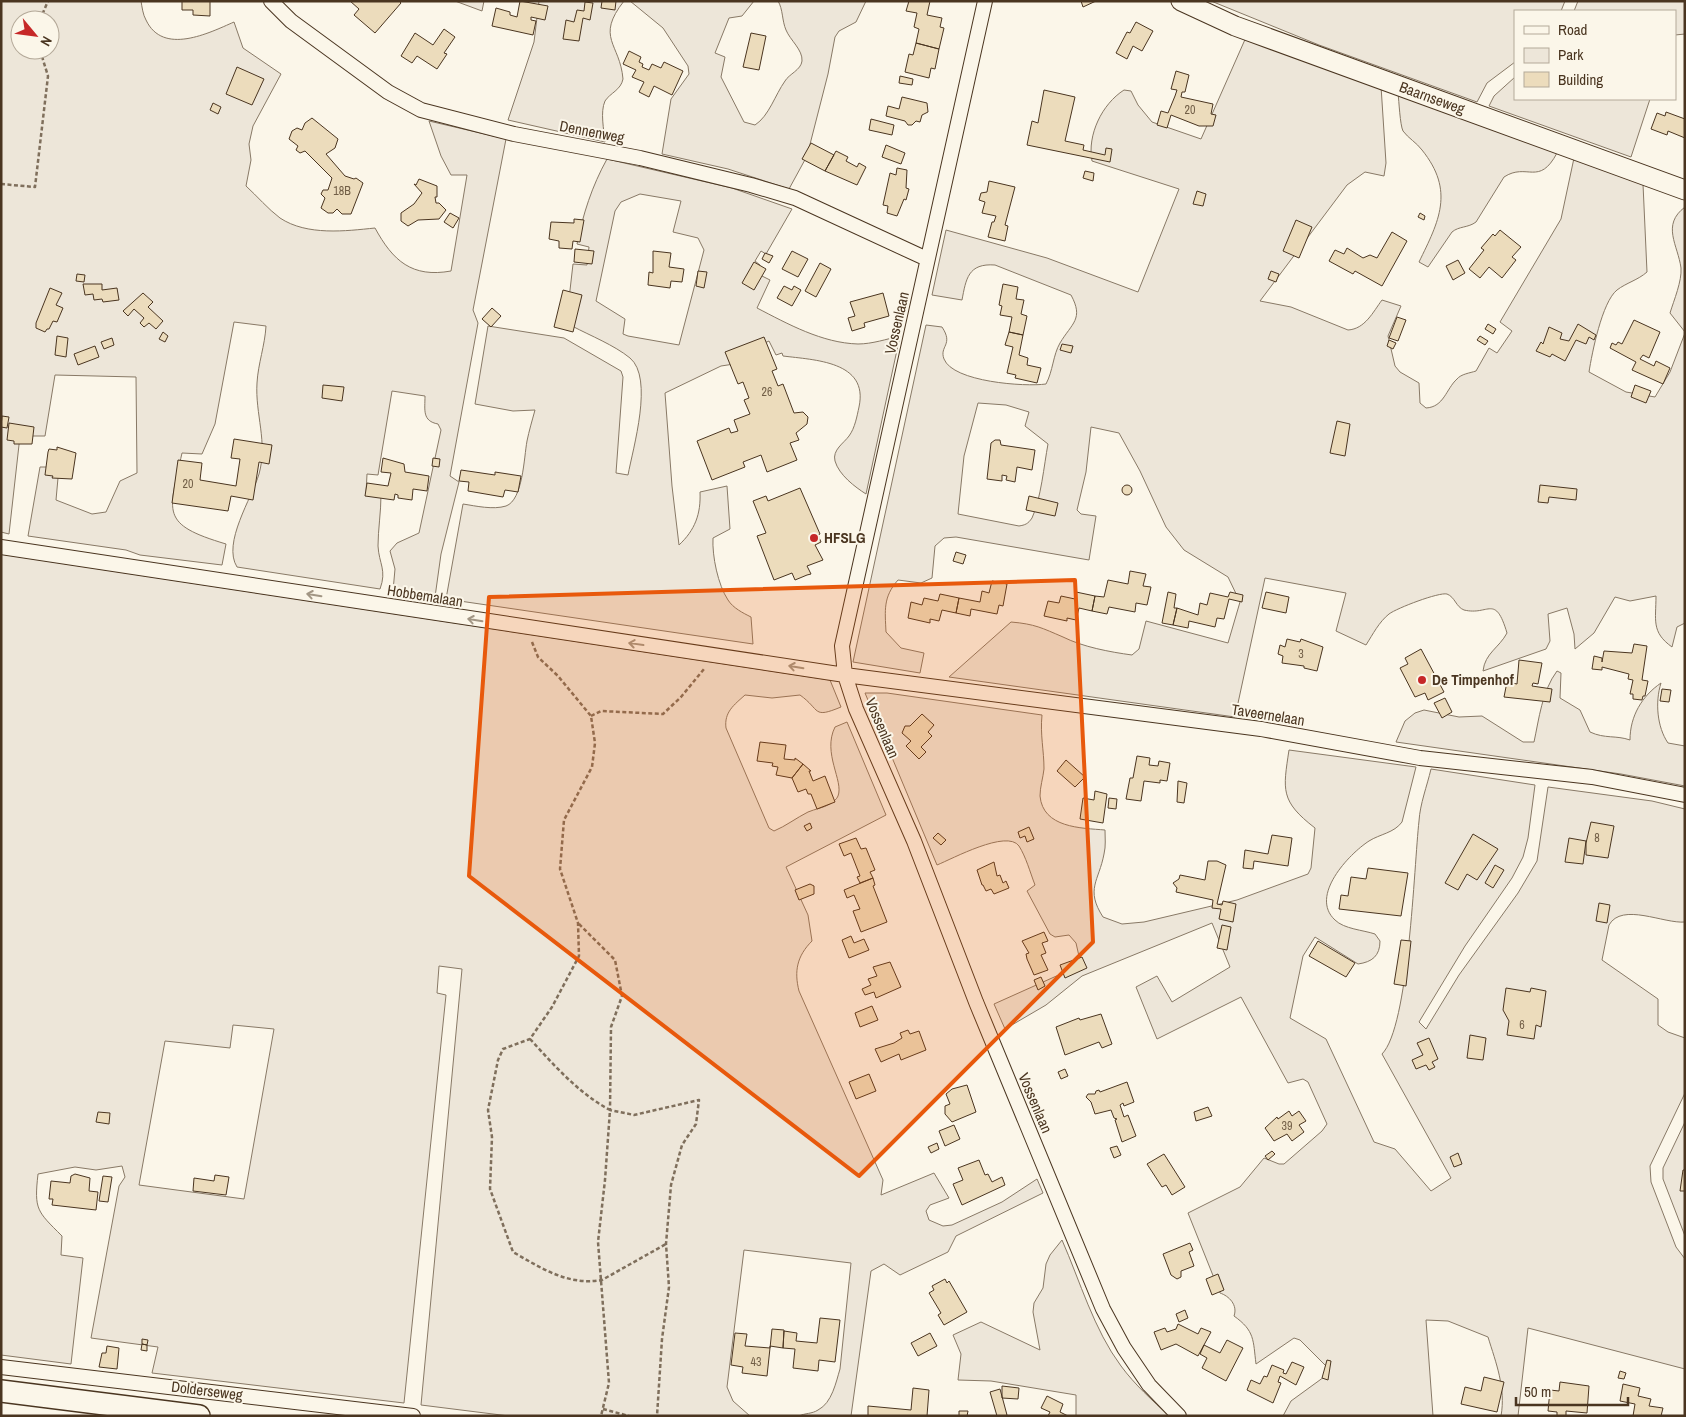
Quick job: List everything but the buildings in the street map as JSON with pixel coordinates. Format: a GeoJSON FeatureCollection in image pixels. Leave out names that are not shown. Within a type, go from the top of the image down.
{"type":"FeatureCollection","features":[{"type":"Feature","properties":{"kind":"main road","name":"Dolderseweg"},"geometry":{"type":"LineString","coordinates":[[1,1392],[199,1416]]}},
{"type":"Feature","properties":{"kind":"street","name":"Dennenweg"},"geometry":{"type":"LineString","coordinates":[[271,1],[291,20],[388,92],[421,110],[514,134],[640,158],[752,184],[795,198],[927,259]]}},
{"type":"Feature","properties":{"kind":"street","name":"Vossenlaan"},"geometry":{"type":"LineString","coordinates":[[985,1],[842,646],[844,675],[856,708],[914,841],[976,1002],[1103,1309],[1124,1348],[1150,1385],[1179,1416]]}},
{"type":"Feature","properties":{"kind":"street","name":"Baarnseweg"},"geometry":{"type":"LineString","coordinates":[[1181,1],[1235,26],[1685,190]]}},
{"type":"Feature","properties":{"kind":"street","name":"Hobbemalaan"},"geometry":{"type":"LineString","coordinates":[[1,547],[844,675]]}},
{"type":"Feature","properties":{"kind":"street","name":"Taveernelaan"},"geometry":{"type":"LineString","coordinates":[[844,675],[1262,729],[1420,758],[1592,777],[1685,795]]}},
{"type":"Feature","properties":{"kind":"street","name":"Dolderseweg"},"geometry":{"type":"LineString","coordinates":[[1,1367],[413,1416]]}},
{"type":"Feature","properties":{"kind":"path"},"geometry":{"type":"LineString","coordinates":[[1,184],[35,186],[48,76],[43,60]]}},
{"type":"Feature","properties":{"kind":"path"},"geometry":{"type":"LineString","coordinates":[[526,628],[538,657],[558,676],[591,716],[595,743],[592,767],[564,820],[560,869],[578,923],[579,956],[552,1007],[530,1040],[503,1049],[498,1060],[488,1110],[492,1137],[490,1189],[513,1252],[555,1276],[591,1282],[602,1280],[666,1244]]}},
{"type":"Feature","properties":{"kind":"path"},"geometry":{"type":"LineString","coordinates":[[591,716],[601,711],[663,714],[681,698],[700,675],[712,655]]}},
{"type":"Feature","properties":{"kind":"path"},"geometry":{"type":"LineString","coordinates":[[578,923],[615,960],[622,996],[611,1027],[610,1110],[606,1180],[598,1242],[609,1382],[601,1416]]}},
{"type":"Feature","properties":{"kind":"path"},"geometry":{"type":"LineString","coordinates":[[530,1040],[570,1081],[592,1100],[610,1110],[634,1115],[699,1100],[696,1124],[682,1145],[671,1185],[666,1244],[669,1286],[662,1339],[658,1416]]}},
{"type":"Feature","properties":{"kind":"path"},"geometry":{"type":"LineString","coordinates":[[603,1408],[629,1416]]}},
{"type":"Feature","properties":{"kind":"highlighted area"},"geometry":{"type":"Polygon","coordinates":[[[1075,580],[1093,942],[859,1176],[469,876],[489,597],[1075,580]]]}},
{"type":"Feature","properties":{"kind":"green space"},"geometry":{"type":"Polygon","coordinates":[[[1,1],[141,1],[145,18],[154,31],[163,37],[175,39],[200,36],[234,22],[243,48],[281,74],[253,126],[249,144],[251,160],[246,186],[280,218],[302,228],[327,231],[375,228],[389,250],[397,258],[415,269],[425,272],[451,271],[467,175],[451,175],[441,156],[429,121],[506,139],[473,310],[478,323],[450,476],[459,482],[441,554],[435,597],[393,591],[395,569],[390,551],[397,543],[419,533],[441,430],[438,424],[433,423],[427,418],[425,396],[392,391],[378,475],[367,474],[366,494],[381,495],[378,546],[383,577],[380,589],[237,567],[233,557],[233,546],[240,520],[259,474],[261,462],[262,439],[257,383],[266,326],[234,322],[215,424],[202,454],[182,453],[174,490],[174,514],[179,522],[189,530],[226,544],[222,565],[140,555],[126,550],[28,536],[40,467],[59,467],[56,500],[92,514],[106,512],[120,481],[137,473],[136,377],[55,375],[45,436],[20,436],[9,534],[1,532],[1,1]]]}},
{"type":"Feature","properties":{"kind":"green space"},"geometry":{"type":"Polygon","coordinates":[[[455,1],[484,1],[482,11],[455,1]]]}},
{"type":"Feature","properties":{"kind":"green space"},"geometry":{"type":"Polygon","coordinates":[[[539,1],[624,1],[611,24],[610,32],[623,79],[618,89],[605,101],[603,121],[605,142],[508,120],[534,42],[539,1]]]}},
{"type":"Feature","properties":{"kind":"green space"},"geometry":{"type":"Polygon","coordinates":[[[630,1],[754,1],[742,16],[729,18],[715,53],[725,57],[721,77],[744,122],[755,125],[768,111],[785,81],[799,67],[802,61],[798,49],[786,30],[778,1],[866,1],[856,22],[839,31],[835,37],[828,74],[807,156],[789,189],[728,169],[662,154],[671,99],[689,74],[688,66],[663,28],[630,1]]]}},
{"type":"Feature","properties":{"kind":"green space"},"geometry":{"type":"Polygon","coordinates":[[[1211,1],[1565,1],[1561,10],[1514,10],[1514,63],[1487,83],[1477,102],[1319,45],[1211,1]]]}},
{"type":"Feature","properties":{"kind":"green space"},"geometry":{"type":"Polygon","coordinates":[[[1578,1],[1685,1],[1685,34],[1676,35],[1676,10],[1574,10],[1578,1]]]}},
{"type":"Feature","properties":{"kind":"green space"},"geometry":{"type":"Polygon","coordinates":[[[1247,35],[1381,86],[1386,163],[1384,176],[1365,172],[1347,185],[1260,301],[1291,307],[1348,330],[1359,327],[1364,323],[1382,300],[1401,306],[1388,336],[1395,366],[1400,372],[1419,383],[1420,403],[1426,408],[1432,407],[1441,401],[1459,377],[1476,371],[1489,348],[1497,353],[1512,331],[1500,322],[1561,219],[1574,158],[1643,184],[1647,272],[1617,290],[1612,296],[1598,328],[1589,372],[1626,392],[1655,397],[1670,372],[1685,333],[1685,623],[1677,627],[1672,647],[1661,636],[1656,625],[1656,596],[1630,601],[1615,597],[1594,633],[1575,649],[1574,634],[1567,608],[1548,614],[1550,641],[1546,649],[1483,671],[1489,655],[1507,633],[1499,613],[1495,610],[1464,610],[1447,594],[1436,595],[1393,611],[1379,624],[1366,645],[1336,631],[1346,593],[1265,578],[1235,717],[949,677],[1011,622],[1038,627],[1071,641],[1106,651],[1132,655],[1139,649],[1146,621],[1228,643],[1240,602],[1228,577],[1184,550],[1166,527],[1140,471],[1119,433],[1091,427],[1086,472],[1077,510],[1081,514],[1096,516],[1089,560],[956,537],[944,538],[935,546],[932,578],[921,583],[898,580],[887,598],[886,632],[901,648],[924,653],[920,673],[853,662],[926,325],[942,327],[947,338],[943,351],[944,359],[950,367],[961,373],[990,381],[1036,385],[1046,384],[1060,343],[1075,320],[1075,303],[1071,295],[995,265],[979,267],[970,274],[965,285],[962,300],[932,295],[946,230],[1047,258],[1138,292],[1179,189],[1092,161],[1092,141],[1098,121],[1109,103],[1116,96],[1124,90],[1131,91],[1138,105],[1152,122],[1201,139],[1247,35]],[[978,403],[964,456],[958,514],[1019,526],[1029,522],[1035,510],[1048,444],[1025,426],[1029,412],[1006,405],[978,403]]]}},
{"type":"Feature","properties":{"kind":"green space"},"geometry":{"type":"Polygon","coordinates":[[[1514,78],[1514,100],[1650,100],[1631,157],[1489,106],[1494,96],[1514,78]]]}},
{"type":"Feature","properties":{"kind":"green space"},"geometry":{"type":"Polygon","coordinates":[[[1398,93],[1557,153],[1544,169],[1538,172],[1512,173],[1504,177],[1476,222],[1452,232],[1428,267],[1419,262],[1433,233],[1440,206],[1441,193],[1432,165],[1420,147],[1403,131],[1398,93]]]}},
{"type":"Feature","properties":{"kind":"green space"},"geometry":{"type":"Polygon","coordinates":[[[607,159],[732,188],[792,209],[766,254],[761,251],[755,261],[760,265],[756,273],[770,280],[757,308],[806,332],[845,343],[869,343],[900,336],[866,494],[844,476],[835,461],[835,453],[851,433],[859,407],[860,392],[856,380],[848,372],[823,362],[783,356],[782,353],[776,355],[769,341],[749,350],[754,361],[721,366],[665,393],[672,486],[679,545],[696,521],[700,492],[727,486],[730,529],[713,538],[715,562],[724,594],[735,608],[751,617],[753,644],[446,599],[463,504],[496,508],[506,506],[512,502],[516,496],[524,467],[527,441],[535,410],[513,411],[475,404],[488,326],[564,338],[621,371],[623,377],[616,473],[628,475],[640,414],[641,381],[637,368],[630,358],[617,349],[572,326],[566,325],[573,264],[587,265],[589,247],[577,244],[579,233],[589,200],[607,159]],[[640,194],[621,202],[615,211],[596,301],[625,319],[623,334],[679,345],[704,250],[698,238],[673,232],[681,201],[640,194]]]}},
{"type":"Feature","properties":{"kind":"green space"},"geometry":{"type":"Polygon","coordinates":[[[1685,207],[1685,332],[1670,313],[1681,273],[1672,228],[1678,214],[1685,207]]]}},
{"type":"Feature","properties":{"kind":"green space"},"geometry":{"type":"Polygon","coordinates":[[[1,554],[830,680],[841,707],[832,711],[821,712],[800,695],[772,698],[745,695],[728,713],[726,728],[769,828],[774,831],[808,812],[825,807],[837,798],[839,790],[832,756],[832,737],[835,727],[847,722],[886,815],[786,867],[808,915],[812,941],[803,952],[798,964],[799,991],[883,1180],[881,1195],[934,1173],[949,1198],[930,1205],[926,1211],[929,1220],[943,1226],[952,1225],[1002,1202],[1037,1179],[1043,1193],[956,1236],[948,1252],[900,1275],[884,1264],[871,1271],[851,1416],[799,1416],[823,1407],[835,1386],[840,1369],[851,1263],[744,1250],[727,1387],[733,1401],[750,1416],[509,1416],[421,1405],[462,969],[439,966],[437,993],[446,995],[404,1403],[152,1373],[158,1347],[91,1338],[119,1186],[125,1177],[122,1166],[96,1170],[75,1167],[38,1174],[37,1203],[42,1215],[62,1236],[61,1255],[83,1258],[71,1364],[1,1355],[1,554]],[[233,1025],[230,1048],[165,1041],[139,1185],[244,1199],[274,1029],[233,1025]]]}},
{"type":"Feature","properties":{"kind":"green space"},"geometry":{"type":"Polygon","coordinates":[[[1557,671],[1561,673],[1560,698],[1580,710],[1590,732],[1601,736],[1630,740],[1632,723],[1638,707],[1648,694],[1661,683],[1658,698],[1659,722],[1668,743],[1685,746],[1685,786],[1621,774],[1396,742],[1405,721],[1415,713],[1424,710],[1459,717],[1482,716],[1523,742],[1534,742],[1544,696],[1557,671]]]}},
{"type":"Feature","properties":{"kind":"green space"},"geometry":{"type":"Polygon","coordinates":[[[865,693],[887,693],[1042,715],[1041,729],[1044,769],[1040,796],[1043,807],[1048,815],[1065,824],[1105,830],[1105,851],[1095,885],[1095,899],[1103,917],[1122,924],[1144,922],[1237,900],[1308,874],[1311,868],[1315,828],[1295,810],[1287,794],[1285,785],[1289,750],[1416,767],[1402,822],[1391,831],[1369,841],[1352,855],[1335,876],[1329,888],[1328,910],[1335,920],[1348,927],[1375,934],[1380,941],[1379,951],[1371,960],[1358,964],[1315,937],[1303,956],[1290,1018],[1326,1039],[1374,1142],[1395,1149],[1431,1191],[1451,1178],[1382,1054],[1391,1038],[1404,980],[1409,944],[1420,815],[1431,769],[1535,785],[1528,838],[1523,857],[1512,878],[1465,946],[1419,1022],[1426,1029],[1459,975],[1518,893],[1537,861],[1548,787],[1652,801],[1685,809],[1685,922],[1633,914],[1615,918],[1609,925],[1602,960],[1658,999],[1658,1025],[1668,1032],[1685,1038],[1685,1093],[1650,1166],[1651,1182],[1676,1247],[1685,1259],[1685,1369],[1528,1328],[1518,1416],[1501,1416],[1501,1386],[1488,1337],[1448,1321],[1426,1320],[1433,1416],[1283,1416],[1291,1401],[1324,1377],[1326,1366],[1300,1340],[1294,1338],[1256,1364],[1252,1337],[1246,1326],[1234,1316],[1235,1308],[1232,1302],[1227,1296],[1220,1293],[1188,1213],[1240,1187],[1264,1158],[1284,1164],[1322,1131],[1327,1124],[1308,1082],[1303,1079],[1288,1083],[1241,997],[1157,1039],[1136,987],[1157,976],[1172,1002],[1230,967],[1212,923],[1082,976],[1046,1005],[1005,1029],[994,1004],[1081,965],[1076,943],[1069,935],[1055,937],[1050,934],[1027,891],[1035,885],[1026,860],[1019,846],[1013,842],[992,843],[937,865],[865,693]]]}},
{"type":"Feature","properties":{"kind":"green space"},"geometry":{"type":"Polygon","coordinates":[[[1685,1122],[1685,1236],[1663,1179],[1663,1168],[1685,1122]]]}},
{"type":"Feature","properties":{"kind":"green space"},"geometry":{"type":"Polygon","coordinates":[[[1062,1240],[1095,1321],[1111,1352],[1132,1380],[1169,1416],[1076,1416],[1076,1395],[991,1381],[958,1380],[961,1354],[953,1335],[981,1322],[1040,1350],[1033,1312],[1034,1303],[1043,1288],[1046,1264],[1050,1255],[1062,1240]]]}},
{"type":"Feature","properties":{"kind":"place","name":"HFSLG"},"geometry":{"type":"Point","coordinates":[814,538]}},
{"type":"Feature","properties":{"kind":"place","name":"De Timpenhof"},"geometry":{"type":"Point","coordinates":[1422,680]}}]}
